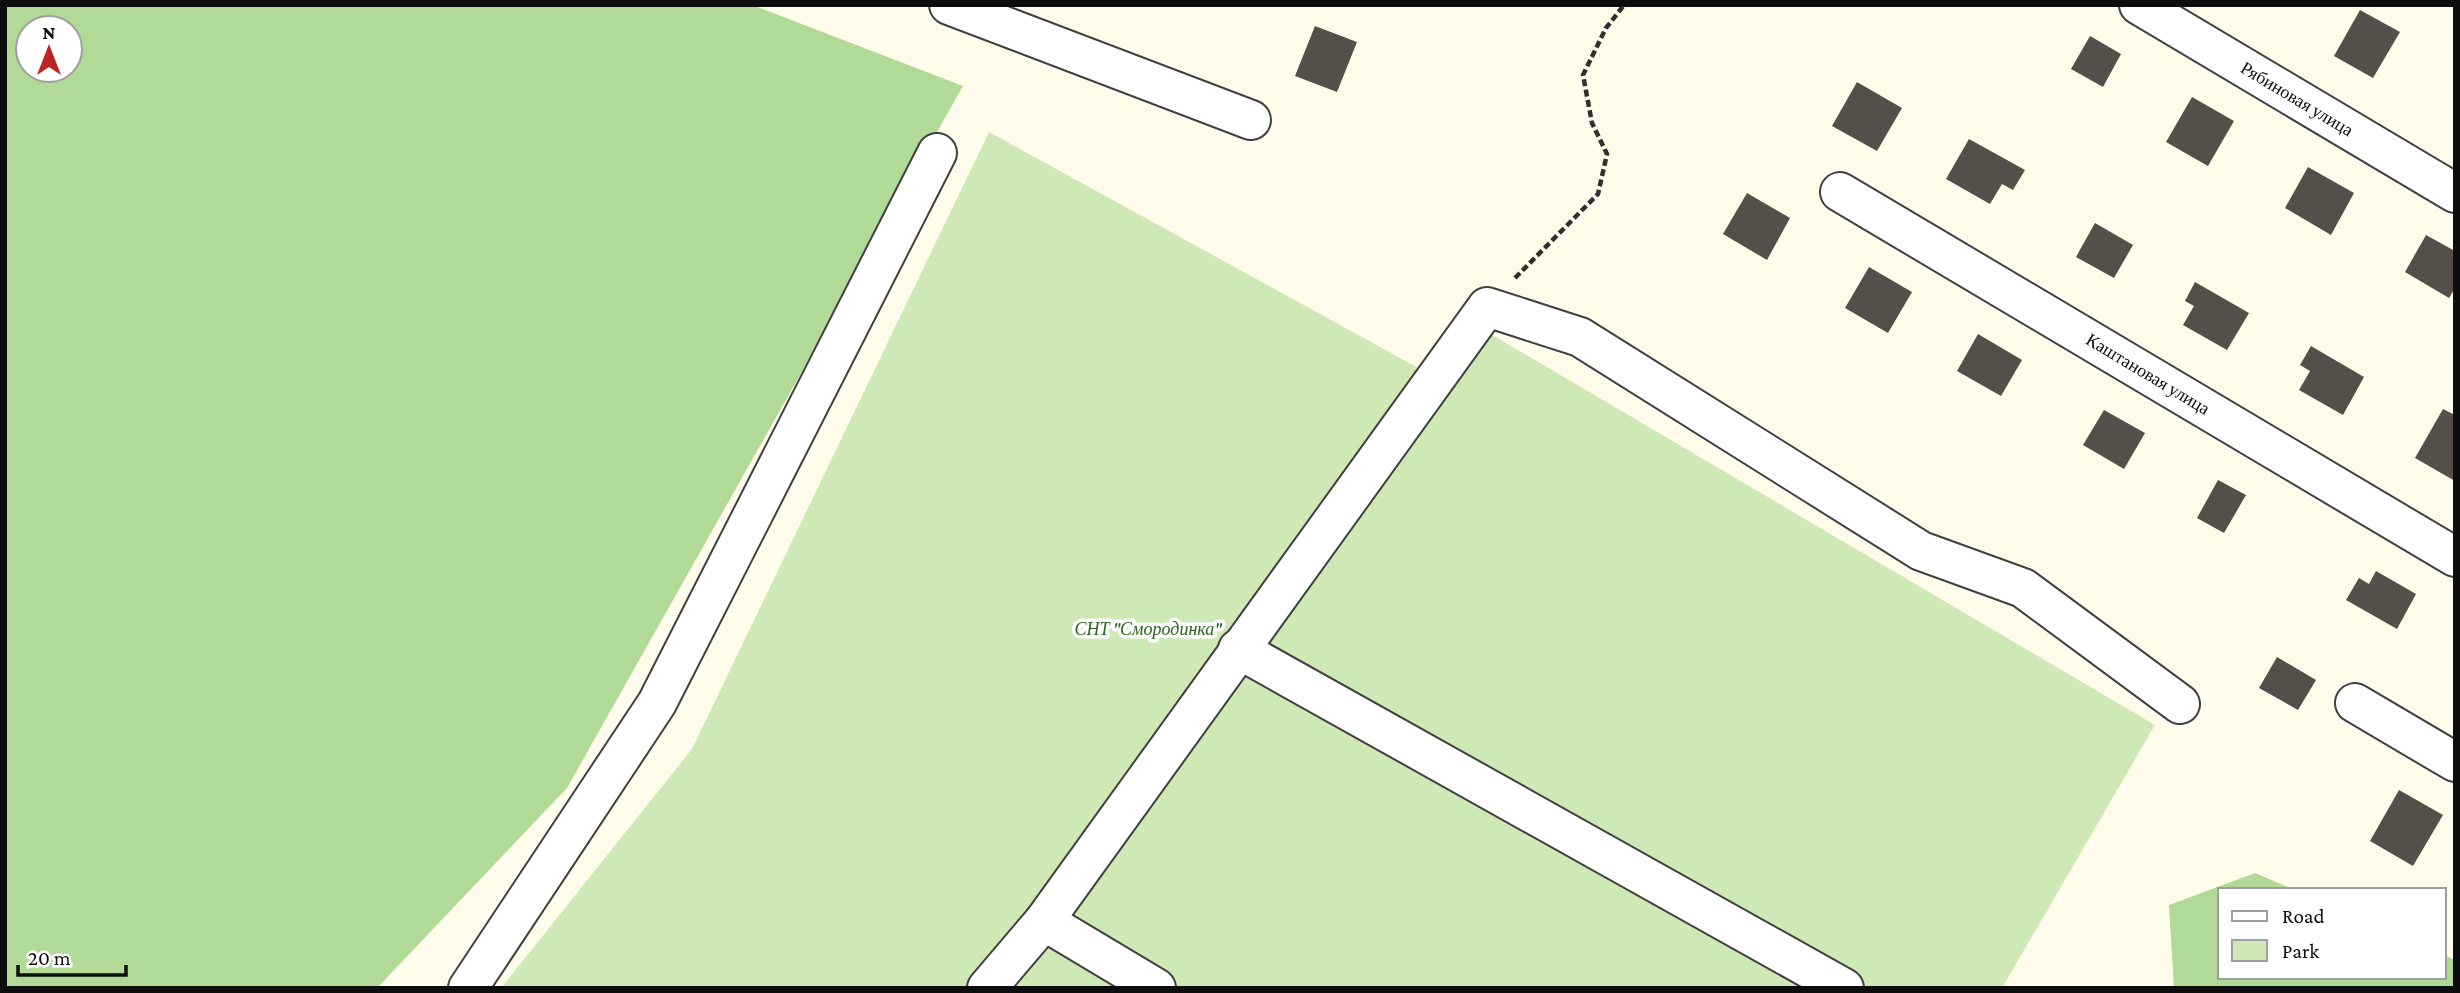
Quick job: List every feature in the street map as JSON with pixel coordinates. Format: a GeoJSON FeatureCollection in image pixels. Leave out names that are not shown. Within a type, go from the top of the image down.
{"type":"FeatureCollection","features":[{"type":"Feature","properties":{"kind":"street"},"geometry":{"type":"LineString","coordinates":[[948,5],[1251,120]]}},
{"type":"Feature","properties":{"kind":"street","name":"Рябиновая улица"},"geometry":{"type":"LineString","coordinates":[[2139,5],[2455,193]]}},
{"type":"Feature","properties":{"kind":"street"},"geometry":{"type":"LineString","coordinates":[[468,988],[657,703],[937,153]]}},
{"type":"Feature","properties":{"kind":"street","name":"Каштановая улица"},"geometry":{"type":"LineString","coordinates":[[1840,192],[2455,557]]}},
{"type":"Feature","properties":{"kind":"street"},"geometry":{"type":"LineString","coordinates":[[987,988],[1044,921],[1487,307],[1580,337],[1921,551],[2023,588],[2180,704]]}},
{"type":"Feature","properties":{"kind":"street"},"geometry":{"type":"LineString","coordinates":[[1238,649],[1844,988]]}},
{"type":"Feature","properties":{"kind":"street"},"geometry":{"type":"LineString","coordinates":[[2355,703],[2455,762]]}},
{"type":"Feature","properties":{"kind":"street"},"geometry":{"type":"LineString","coordinates":[[1044,921],[1156,988]]}},
{"type":"Feature","properties":{"kind":"path"},"geometry":{"type":"LineString","coordinates":[[1487,307],[1598,194],[1607,154],[1592,123],[1583,75],[1606,28],[1624,5]]}},
{"type":"Feature","properties":{"kind":"green space"},"geometry":{"type":"Polygon","coordinates":[[[5,5],[752,5],[963,86],[567,788],[377,988],[5,988],[5,5]]]}},
{"type":"Feature","properties":{"kind":"green space","name":"СНТ \"Смородинка\""},"geometry":{"type":"Polygon","coordinates":[[[989,132],[1453,387],[1489,333],[2155,725],[2002,988],[501,988],[692,749],[989,132]]]}},
{"type":"Feature","properties":{"kind":"green space"},"geometry":{"type":"Polygon","coordinates":[[[2255,873],[2290,888],[2218,888],[2218,979],[2446,979],[2446,956],[2455,960],[2455,988],[2174,988],[2169,905],[2255,873]]]}},
{"type":"Feature","properties":{"kind":"building"},"geometry":{"type":"Polygon","coordinates":[[[2360,10],[2400,32],[2373,78],[2334,56],[2360,10]]]}},
{"type":"Feature","properties":{"kind":"building"},"geometry":{"type":"Polygon","coordinates":[[[1315,26],[1357,42],[1337,92],[1295,76],[1315,26]]]}},
{"type":"Feature","properties":{"kind":"building"},"geometry":{"type":"Polygon","coordinates":[[[2090,36],[2121,54],[2103,87],[2071,69],[2090,36]]]}},
{"type":"Feature","properties":{"kind":"building"},"geometry":{"type":"Polygon","coordinates":[[[1857,82],[1902,108],[1877,151],[1832,126],[1857,82]]]}},
{"type":"Feature","properties":{"kind":"building"},"geometry":{"type":"Polygon","coordinates":[[[2192,97],[2234,121],[2208,166],[2166,142],[2192,97]]]}},
{"type":"Feature","properties":{"kind":"building"},"geometry":{"type":"Polygon","coordinates":[[[1969,139],[2025,170],[2013,190],[2002,184],[1990,204],[1946,179],[1969,139]]]}},
{"type":"Feature","properties":{"kind":"building"},"geometry":{"type":"Polygon","coordinates":[[[2308,167],[2354,193],[2331,235],[2285,208],[2308,167]]]}},
{"type":"Feature","properties":{"kind":"building"},"geometry":{"type":"Polygon","coordinates":[[[1747,193],[1790,218],[1767,260],[1723,234],[1747,193]]]}},
{"type":"Feature","properties":{"kind":"building"},"geometry":{"type":"Polygon","coordinates":[[[2095,223],[2133,245],[2114,278],[2076,257],[2095,223]]]}},
{"type":"Feature","properties":{"kind":"building"},"geometry":{"type":"Polygon","coordinates":[[[2426,235],[2455,251],[2455,288],[2449,298],[2405,272],[2426,235]]]}},
{"type":"Feature","properties":{"kind":"building"},"geometry":{"type":"Polygon","coordinates":[[[1869,267],[1912,292],[1888,333],[1845,308],[1869,267]]]}},
{"type":"Feature","properties":{"kind":"building"},"geometry":{"type":"Polygon","coordinates":[[[2195,282],[2249,313],[2227,350],[2183,325],[2194,306],[2185,301],[2195,282]]]}},
{"type":"Feature","properties":{"kind":"building"},"geometry":{"type":"Polygon","coordinates":[[[1978,334],[2022,360],[2001,396],[1957,371],[1978,334]]]}},
{"type":"Feature","properties":{"kind":"building"},"geometry":{"type":"Polygon","coordinates":[[[2311,346],[2364,377],[2343,415],[2299,390],[2310,371],[2300,365],[2311,346]]]}},
{"type":"Feature","properties":{"kind":"building"},"geometry":{"type":"Polygon","coordinates":[[[2443,409],[2455,415],[2455,481],[2415,458],[2443,409]]]}},
{"type":"Feature","properties":{"kind":"building"},"geometry":{"type":"Polygon","coordinates":[[[2104,410],[2145,433],[2124,469],[2083,445],[2104,410]]]}},
{"type":"Feature","properties":{"kind":"building"},"geometry":{"type":"Polygon","coordinates":[[[2218,480],[2246,495],[2224,533],[2197,518],[2218,480]]]}},
{"type":"Feature","properties":{"kind":"building"},"geometry":{"type":"Polygon","coordinates":[[[2376,571],[2416,594],[2397,629],[2346,600],[2359,578],[2369,584],[2376,571]]]}},
{"type":"Feature","properties":{"kind":"building"},"geometry":{"type":"Polygon","coordinates":[[[2277,657],[2316,680],[2298,710],[2259,688],[2277,657]]]}},
{"type":"Feature","properties":{"kind":"building"},"geometry":{"type":"Polygon","coordinates":[[[2399,790],[2443,815],[2413,866],[2370,841],[2399,790]]]}}]}
